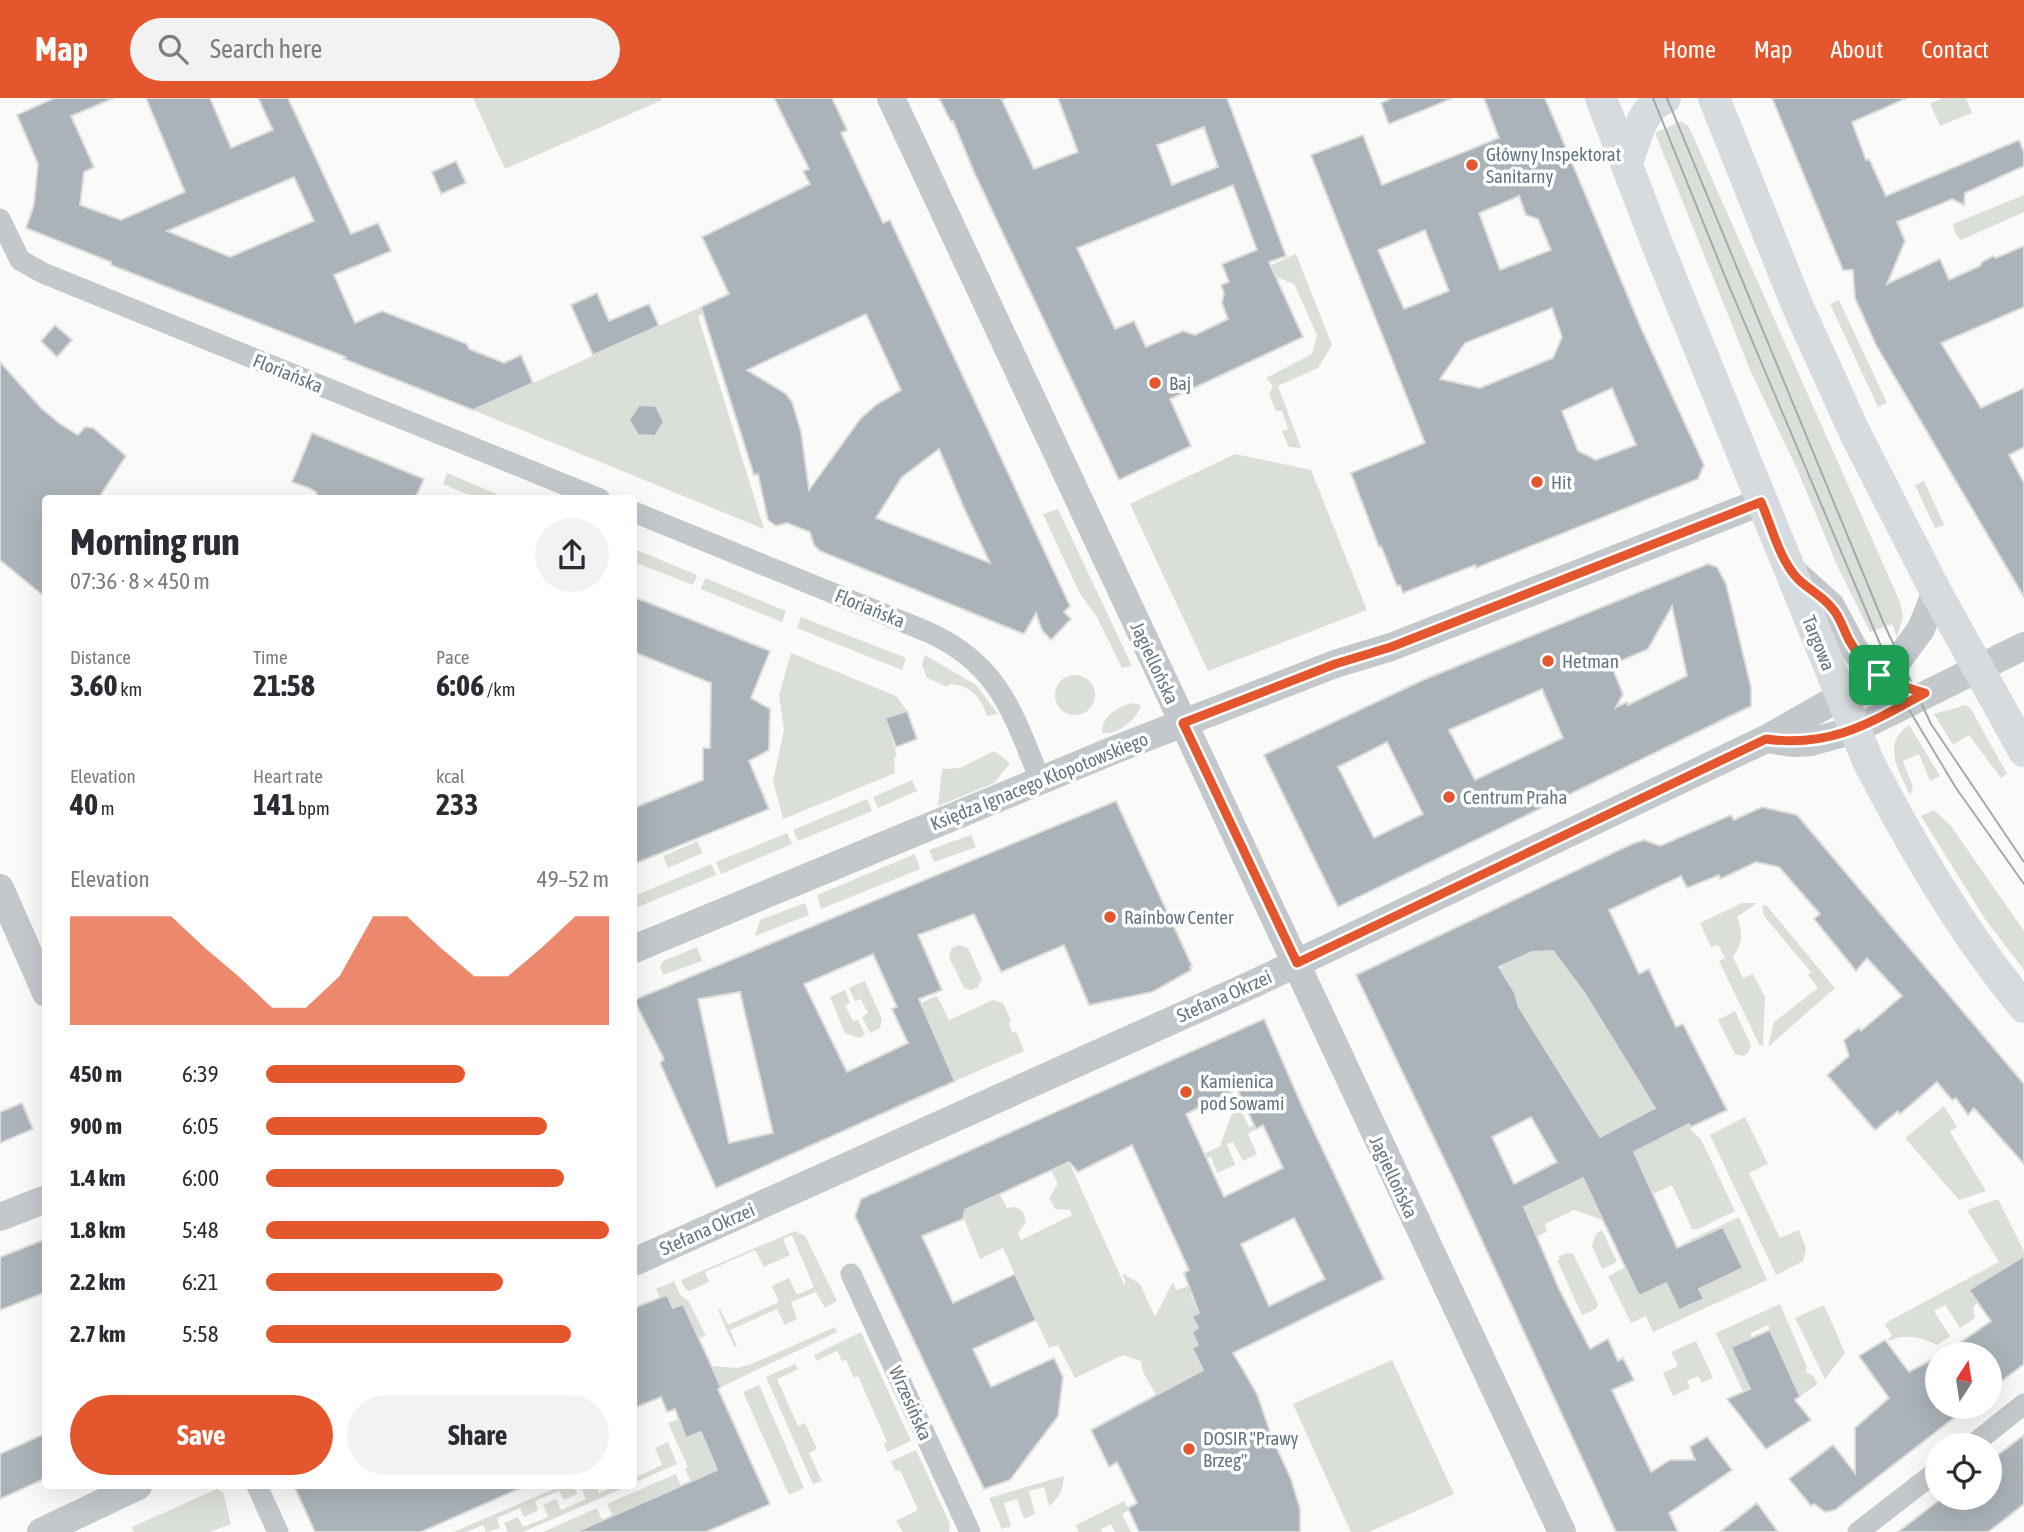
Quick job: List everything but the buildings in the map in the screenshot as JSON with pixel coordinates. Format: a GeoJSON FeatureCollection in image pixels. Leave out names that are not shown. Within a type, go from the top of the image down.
{"type":"FeatureCollection","features":[{"type":"Feature","properties":{"kind":"main road","name":"Targowa"},"geometry":{"type":"LineString","coordinates":[[1601,98],[1659,249],[1854,730],[1897,816],[1931,873],[1965,926],[2024,1007]]}},
{"type":"Feature","properties":{"kind":"main road"},"geometry":{"type":"LineString","coordinates":[[1627,162],[1648,110],[1655,102],[1668,98],[1689,103],[1729,137]]}},
{"type":"Feature","properties":{"kind":"main road"},"geometry":{"type":"LineString","coordinates":[[1714,98],[1797,305],[1855,433],[1936,592],[2024,751]]}},
{"type":"Feature","properties":{"kind":"street","name":"Jagiellońska"},"geometry":{"type":"LineString","coordinates":[[891,98],[1562,1532]]}},
{"type":"Feature","properties":{"kind":"street","name":"Floriańska"},"geometry":{"type":"LineString","coordinates":[[0,219],[15,252],[27,265],[43,273],[590,495]]}},
{"type":"Feature","properties":{"kind":"street","name":"Księdza Ignacego Kłopotowskiego"},"geometry":{"type":"LineString","coordinates":[[637,948],[1183,723],[1335,664],[1391,647],[1761,502]]}},
{"type":"Feature","properties":{"kind":"street","name":"Floriańska"},"geometry":{"type":"LineString","coordinates":[[637,513],[928,632],[965,652],[1002,692],[1040,780]]}},
{"type":"Feature","properties":{"kind":"street"},"geometry":{"type":"LineString","coordinates":[[1787,564],[1797,577],[1831,606],[1854,649],[1879,675],[1925,693]]}},
{"type":"Feature","properties":{"kind":"street","name":"Stefana Okrzei"},"geometry":{"type":"LineString","coordinates":[[637,1261],[1297,963],[1766,739],[1879,675],[1899,659],[1927,618],[1936,592]]}},
{"type":"Feature","properties":{"kind":"street"},"geometry":{"type":"LineString","coordinates":[[1766,739],[1793,743],[1811,742],[1854,730],[2024,646]]}},
{"type":"Feature","properties":{"kind":"street"},"geometry":{"type":"LineString","coordinates":[[0,888],[42,984]]}},
{"type":"Feature","properties":{"kind":"street"},"geometry":{"type":"LineString","coordinates":[[0,1217],[42,1201]]}},
{"type":"Feature","properties":{"kind":"street","name":"Wrzesińska"},"geometry":{"type":"LineString","coordinates":[[851,1274],[970,1532]]}},
{"type":"Feature","properties":{"kind":"street"},"geometry":{"type":"LineString","coordinates":[[1987,1433],[2024,1404]]}},
{"type":"Feature","properties":{"kind":"street"},"geometry":{"type":"LineString","coordinates":[[1858,1532],[1925,1480]]}},
{"type":"Feature","properties":{"kind":"street"},"geometry":{"type":"LineString","coordinates":[[41,1532],[132,1489]]}},
{"type":"Feature","properties":{"kind":"street"},"geometry":{"type":"LineString","coordinates":[[258,1489],[278,1532]]}},
{"type":"Feature","properties":{"kind":"shaded area"},"geometry":{"type":"Polygon","coordinates":[[[473,98],[661,98],[662,100],[505,169],[473,98]]]}},
{"type":"Feature","properties":{"kind":"shaded area"},"geometry":{"type":"Polygon","coordinates":[[[1943,98],[1966,98],[1972,113],[1940,126],[1930,103],[1943,98]]]}},
{"type":"Feature","properties":{"kind":"shaded area"},"geometry":{"type":"Polygon","coordinates":[[[1681,121],[1689,127],[1900,602],[1903,617],[1897,637],[1892,624],[1870,632],[1837,565],[1797,469],[1751,372],[1655,133],[1681,121]]]}},
{"type":"Feature","properties":{"kind":"shaded area"},"geometry":{"type":"Polygon","coordinates":[[[2024,195],[2024,212],[1961,240],[1956,235],[1953,224],[2024,195]]]}},
{"type":"Feature","properties":{"kind":"shaded area"},"geometry":{"type":"Polygon","coordinates":[[[1296,254],[1332,345],[1318,368],[1278,386],[1301,448],[1289,447],[1282,431],[1288,429],[1282,411],[1276,411],[1269,394],[1273,386],[1266,378],[1312,354],[1317,335],[1294,284],[1266,273],[1264,268],[1296,254]]]}},
{"type":"Feature","properties":{"kind":"shaded area"},"geometry":{"type":"Polygon","coordinates":[[[1839,300],[1887,403],[1878,407],[1830,304],[1839,300]]]}},
{"type":"Feature","properties":{"kind":"shaded area"},"geometry":{"type":"Polygon","coordinates":[[[701,307],[703,314],[698,316],[764,529],[473,410],[701,307]]]}},
{"type":"Feature","properties":{"kind":"shaded area"},"geometry":{"type":"Polygon","coordinates":[[[1235,454],[1311,470],[1367,610],[1208,671],[1130,504],[1235,454]]]}},
{"type":"Feature","properties":{"kind":"shaded area"},"geometry":{"type":"Polygon","coordinates":[[[447,473],[499,495],[469,495],[443,484],[447,473]]]}},
{"type":"Feature","properties":{"kind":"shaded area"},"geometry":{"type":"Polygon","coordinates":[[[1924,481],[1944,525],[1935,528],[1915,485],[1924,481]]]}},
{"type":"Feature","properties":{"kind":"shaded area"},"geometry":{"type":"Polygon","coordinates":[[[1058,509],[1132,666],[1122,668],[1096,615],[1080,594],[1043,514],[1058,509]]]}},
{"type":"Feature","properties":{"kind":"shaded area"},"geometry":{"type":"Polygon","coordinates":[[[637,550],[697,575],[693,585],[637,563],[637,550]]]}},
{"type":"Feature","properties":{"kind":"shaded area"},"geometry":{"type":"Polygon","coordinates":[[[705,578],[786,611],[782,622],[701,589],[705,578]]]}},
{"type":"Feature","properties":{"kind":"shaded area"},"geometry":{"type":"Polygon","coordinates":[[[801,617],[906,658],[902,670],[797,628],[801,617]]]}},
{"type":"Feature","properties":{"kind":"shaded area"},"geometry":{"type":"Polygon","coordinates":[[[791,653],[896,696],[907,711],[885,719],[897,756],[894,758],[895,773],[783,819],[773,781],[784,730],[779,695],[791,653]]]}},
{"type":"Feature","properties":{"kind":"shaded area"},"geometry":{"type":"Polygon","coordinates":[[[925,655],[976,685],[998,714],[987,716],[978,697],[968,689],[949,684],[948,687],[927,678],[922,665],[925,655]]]}},
{"type":"Feature","properties":{"kind":"shaded area"},"geometry":{"type":"Polygon","coordinates":[[[1075,675],[1083,676],[1089,681],[1094,687],[1094,703],[1089,709],[1083,714],[1075,715],[1067,714],[1061,709],[1056,703],[1055,695],[1056,687],[1061,681],[1067,676],[1075,675]]]}},
{"type":"Feature","properties":{"kind":"shaded area"},"geometry":{"type":"Polygon","coordinates":[[[1133,703],[1141,705],[1131,721],[1114,732],[1102,733],[1105,722],[1112,713],[1133,703]]]}},
{"type":"Feature","properties":{"kind":"shaded area"},"geometry":{"type":"Polygon","coordinates":[[[1966,705],[1971,709],[2007,774],[2001,778],[1969,735],[1953,745],[1934,714],[1966,705]]]}},
{"type":"Feature","properties":{"kind":"shaded area"},"geometry":{"type":"Polygon","coordinates":[[[1909,725],[1940,776],[1930,781],[1919,754],[1903,761],[1913,787],[1910,795],[1897,767],[1894,749],[1901,732],[1909,725]]]}},
{"type":"Feature","properties":{"kind":"shaded area"},"geometry":{"type":"Polygon","coordinates":[[[994,751],[1010,763],[994,783],[938,806],[942,769],[960,768],[994,751]]]}},
{"type":"Feature","properties":{"kind":"shaded area"},"geometry":{"type":"Polygon","coordinates":[[[912,780],[917,791],[878,808],[873,797],[912,780]]]}},
{"type":"Feature","properties":{"kind":"shaded area"},"geometry":{"type":"Polygon","coordinates":[[[867,799],[872,811],[798,841],[793,830],[867,799]]]}},
{"type":"Feature","properties":{"kind":"shaded area"},"geometry":{"type":"Polygon","coordinates":[[[1934,810],[1951,826],[2024,931],[2024,970],[1985,919],[1921,816],[1934,810]]]}},
{"type":"Feature","properties":{"kind":"shaded area"},"geometry":{"type":"Polygon","coordinates":[[[787,833],[792,844],[721,874],[716,862],[787,833]]]}},
{"type":"Feature","properties":{"kind":"shaded area"},"geometry":{"type":"Polygon","coordinates":[[[971,835],[976,847],[934,862],[929,850],[971,835]]]}},
{"type":"Feature","properties":{"kind":"shaded area"},"geometry":{"type":"Polygon","coordinates":[[[698,841],[702,853],[668,868],[663,856],[698,841]]]}},
{"type":"Feature","properties":{"kind":"shaded area"},"geometry":{"type":"Polygon","coordinates":[[[915,854],[920,869],[821,909],[817,895],[915,854]]]}},
{"type":"Feature","properties":{"kind":"shaded area"},"geometry":{"type":"Polygon","coordinates":[[[711,864],[716,875],[637,907],[637,895],[711,864]]]}},
{"type":"Feature","properties":{"kind":"shaded area"},"geometry":{"type":"Polygon","coordinates":[[[805,903],[809,915],[755,936],[760,920],[805,903]]]}},
{"type":"Feature","properties":{"kind":"shaded area"},"geometry":{"type":"Polygon","coordinates":[[[1742,903],[1757,903],[1737,917],[1741,938],[1733,957],[1743,978],[1753,974],[1765,997],[1763,1046],[1759,1044],[1719,961],[1725,958],[1718,945],[1711,947],[1700,923],[1742,903]]]}},
{"type":"Feature","properties":{"kind":"shaded area"},"geometry":{"type":"Polygon","coordinates":[[[1762,905],[1767,906],[1835,988],[1768,1047],[1774,1022],[1818,988],[1808,975],[1811,972],[1764,916],[1762,905]]]}},
{"type":"Feature","properties":{"kind":"shaded area"},"geometry":{"type":"Polygon","coordinates":[[[959,945],[968,948],[982,979],[978,987],[971,990],[964,988],[949,957],[952,948],[959,945]]]}},
{"type":"Feature","properties":{"kind":"shaded area"},"geometry":{"type":"Polygon","coordinates":[[[1550,946],[1583,993],[1679,1097],[1596,1140],[1595,1129],[1519,1007],[1515,993],[1501,969],[1517,958],[1550,946]]]}},
{"type":"Feature","properties":{"kind":"shaded area"},"geometry":{"type":"Polygon","coordinates":[[[697,947],[702,961],[663,975],[660,966],[663,961],[697,947]]]}},
{"type":"Feature","properties":{"kind":"shaded area"},"geometry":{"type":"Polygon","coordinates":[[[865,981],[882,1019],[880,1028],[870,1033],[862,1017],[868,1013],[861,999],[855,1001],[849,988],[865,981]]]}},
{"type":"Feature","properties":{"kind":"shaded area"},"geometry":{"type":"Polygon","coordinates":[[[845,990],[850,1003],[845,1006],[853,1021],[858,1020],[865,1035],[859,1038],[845,1033],[830,997],[845,990]]]}},
{"type":"Feature","properties":{"kind":"shaded area"},"geometry":{"type":"Polygon","coordinates":[[[937,996],[949,1020],[993,1000],[1003,1003],[1011,1020],[1009,1024],[1012,1032],[1017,1033],[1024,1051],[955,1081],[921,1003],[937,996]]]}},
{"type":"Feature","properties":{"kind":"shaded area"},"geometry":{"type":"Polygon","coordinates":[[[1735,1011],[1751,1045],[1748,1053],[1743,1056],[1735,1054],[1718,1020],[1735,1011]]]}},
{"type":"Feature","properties":{"kind":"shaded area"},"geometry":{"type":"Polygon","coordinates":[[[1944,1106],[1957,1127],[1950,1132],[1986,1191],[1959,1200],[1905,1138],[1944,1106]]]}},
{"type":"Feature","properties":{"kind":"shaded area"},"geometry":{"type":"Polygon","coordinates":[[[1240,1108],[1249,1127],[1254,1125],[1256,1129],[1248,1134],[1257,1154],[1243,1161],[1233,1142],[1227,1144],[1235,1165],[1217,1173],[1211,1157],[1206,1158],[1204,1154],[1220,1146],[1233,1111],[1240,1108]]]}},
{"type":"Feature","properties":{"kind":"shaded area"},"geometry":{"type":"Polygon","coordinates":[[[1745,1117],[1768,1164],[1749,1173],[1780,1238],[1799,1230],[1806,1248],[1803,1261],[1776,1275],[1710,1135],[1745,1117]]]}},
{"type":"Feature","properties":{"kind":"shaded area"},"geometry":{"type":"Polygon","coordinates":[[[1688,1122],[1692,1131],[1701,1139],[1735,1211],[1698,1229],[1692,1229],[1672,1185],[1653,1194],[1633,1152],[1688,1122]]]}},
{"type":"Feature","properties":{"kind":"shaded area"},"geometry":{"type":"Polygon","coordinates":[[[1069,1162],[1124,1284],[1126,1283],[1122,1273],[1140,1284],[1155,1317],[1173,1282],[1176,1290],[1190,1286],[1193,1293],[1190,1294],[1199,1313],[1192,1316],[1198,1328],[1193,1332],[1198,1345],[1192,1348],[1203,1370],[1156,1395],[1143,1372],[1141,1361],[1123,1355],[1075,1378],[1058,1345],[1049,1348],[1003,1248],[980,1259],[961,1211],[999,1193],[1007,1208],[1016,1207],[1023,1212],[1026,1222],[1018,1233],[1021,1240],[1072,1215],[1070,1210],[1055,1209],[1049,1198],[1058,1184],[1051,1170],[1069,1162]]]}},
{"type":"Feature","properties":{"kind":"shaded area"},"geometry":{"type":"Polygon","coordinates":[[[1583,1178],[1602,1220],[1574,1210],[1545,1224],[1547,1232],[1535,1237],[1522,1208],[1583,1178]]]}},
{"type":"Feature","properties":{"kind":"shaded area"},"geometry":{"type":"Polygon","coordinates":[[[1998,1199],[2024,1256],[1969,1290],[1978,1302],[1973,1307],[1975,1318],[1960,1328],[1945,1305],[1934,1311],[1950,1336],[1941,1342],[1913,1337],[1889,1341],[1892,1336],[1885,1325],[1889,1321],[1999,1262],[1967,1210],[1998,1199]]]}},
{"type":"Feature","properties":{"kind":"shaded area"},"geometry":{"type":"Polygon","coordinates":[[[1739,1217],[1767,1280],[1653,1332],[1646,1316],[1631,1323],[1608,1276],[1628,1266],[1627,1272],[1639,1296],[1666,1283],[1679,1310],[1704,1299],[1695,1279],[1710,1284],[1743,1268],[1723,1227],[1690,1240],[1739,1217]]]}},
{"type":"Feature","properties":{"kind":"shaded area"},"geometry":{"type":"Polygon","coordinates":[[[1602,1230],[1617,1262],[1602,1269],[1592,1246],[1596,1234],[1602,1230]]]}},
{"type":"Feature","properties":{"kind":"shaded area"},"geometry":{"type":"Polygon","coordinates":[[[795,1231],[805,1236],[837,1301],[825,1308],[816,1292],[791,1302],[797,1319],[785,1325],[777,1309],[730,1330],[737,1347],[734,1346],[718,1310],[720,1309],[728,1325],[779,1302],[772,1286],[789,1278],[797,1295],[814,1287],[792,1235],[783,1239],[790,1255],[764,1267],[755,1250],[705,1272],[709,1282],[690,1291],[686,1290],[681,1280],[795,1231]]]}},
{"type":"Feature","properties":{"kind":"shaded area"},"geometry":{"type":"Polygon","coordinates":[[[1573,1254],[1598,1304],[1596,1309],[1582,1315],[1557,1260],[1560,1259],[1559,1256],[1573,1254]]]}},
{"type":"Feature","properties":{"kind":"shaded area"},"geometry":{"type":"Polygon","coordinates":[[[674,1281],[680,1295],[688,1300],[706,1336],[699,1338],[683,1304],[673,1308],[667,1295],[660,1298],[656,1289],[674,1281]]]}},
{"type":"Feature","properties":{"kind":"shaded area"},"geometry":{"type":"Polygon","coordinates":[[[1780,1304],[1807,1367],[1806,1372],[1813,1376],[1818,1384],[1800,1396],[1768,1325],[1751,1333],[1753,1394],[1746,1398],[1716,1333],[1780,1304]]]}},
{"type":"Feature","properties":{"kind":"shaded area"},"geometry":{"type":"Polygon","coordinates":[[[1824,1305],[1845,1353],[1825,1379],[1795,1318],[1824,1305]]]}},
{"type":"Feature","properties":{"kind":"shaded area"},"geometry":{"type":"Polygon","coordinates":[[[835,1327],[837,1332],[721,1387],[711,1366],[738,1368],[754,1363],[835,1327]]]}},
{"type":"Feature","properties":{"kind":"shaded area"},"geometry":{"type":"Polygon","coordinates":[[[861,1332],[911,1441],[887,1452],[884,1444],[887,1442],[858,1376],[854,1378],[846,1360],[842,1361],[837,1351],[816,1361],[814,1355],[861,1332]]]}},
{"type":"Feature","properties":{"kind":"shaded area"},"geometry":{"type":"Polygon","coordinates":[[[1696,1341],[1713,1378],[1702,1383],[1698,1376],[1687,1381],[1690,1388],[1673,1396],[1663,1373],[1678,1366],[1671,1352],[1696,1341]]]}},
{"type":"Feature","properties":{"kind":"shaded area"},"geometry":{"type":"Polygon","coordinates":[[[1392,1360],[1454,1494],[1369,1532],[1351,1532],[1293,1404],[1392,1360]]]}},
{"type":"Feature","properties":{"kind":"shaded area"},"geometry":{"type":"Polygon","coordinates":[[[795,1364],[798,1369],[777,1379],[798,1426],[805,1423],[817,1449],[809,1453],[822,1481],[813,1484],[766,1377],[795,1364]]]}},
{"type":"Feature","properties":{"kind":"shaded area"},"geometry":{"type":"Polygon","coordinates":[[[759,1385],[804,1488],[789,1495],[743,1392],[759,1385]]]}},
{"type":"Feature","properties":{"kind":"shaded area"},"geometry":{"type":"Polygon","coordinates":[[[679,1419],[701,1432],[717,1470],[691,1482],[685,1469],[688,1467],[668,1423],[679,1419]]]}},
{"type":"Feature","properties":{"kind":"shaded area"},"geometry":{"type":"Polygon","coordinates":[[[668,1442],[677,1464],[637,1482],[637,1474],[638,1476],[662,1465],[655,1448],[668,1442]]]}},
{"type":"Feature","properties":{"kind":"shaded area"},"geometry":{"type":"Polygon","coordinates":[[[916,1450],[950,1524],[949,1532],[903,1532],[896,1521],[918,1510],[900,1470],[895,1471],[891,1461],[916,1450]]]}},
{"type":"Feature","properties":{"kind":"shaded area"},"geometry":{"type":"Polygon","coordinates":[[[676,1474],[681,1486],[613,1516],[607,1504],[676,1474]]]}},
{"type":"Feature","properties":{"kind":"shaded area"},"geometry":{"type":"Polygon","coordinates":[[[1064,1476],[1056,1500],[1049,1506],[1044,1487],[1029,1491],[1035,1514],[1024,1519],[1017,1499],[1004,1503],[1011,1526],[1002,1529],[989,1498],[1064,1476]]]}},
{"type":"Feature","properties":{"kind":"shaded area"},"geometry":{"type":"Polygon","coordinates":[[[217,1489],[223,1492],[231,1524],[210,1532],[134,1532],[132,1527],[217,1489]]]}},
{"type":"Feature","properties":{"kind":"shaded area"},"geometry":{"type":"Polygon","coordinates":[[[554,1489],[575,1489],[577,1494],[564,1500],[559,1491],[535,1501],[538,1510],[524,1517],[520,1508],[497,1518],[500,1528],[486,1532],[483,1525],[466,1532],[453,1532],[554,1489]]]}},
{"type":"Feature","properties":{"kind":"shaded area"},"geometry":{"type":"Polygon","coordinates":[[[582,1489],[597,1489],[599,1493],[608,1489],[621,1489],[523,1532],[508,1532],[504,1523],[518,1517],[523,1527],[548,1517],[543,1505],[556,1499],[561,1510],[586,1499],[582,1489]]]}},
{"type":"Feature","properties":{"kind":"shaded area"},"geometry":{"type":"Polygon","coordinates":[[[1124,1501],[1129,1510],[1122,1514],[1131,1532],[1115,1532],[1111,1524],[1101,1529],[1102,1532],[1079,1532],[1076,1525],[1124,1501]]]}},
{"type":"Feature","properties":{"kind":"shaded area"},"geometry":{"type":"Polygon","coordinates":[[[597,1508],[602,1520],[575,1532],[543,1532],[597,1508]]]}},
{"type":"Feature","properties":{"kind":"tram line"},"geometry":{"type":"LineString","coordinates":[[1653,98],[1724,274],[1905,703],[1956,788],[2024,884]]}},
{"type":"Feature","properties":{"kind":"tram line"},"geometry":{"type":"LineString","coordinates":[[1667,98],[1884,624],[1931,724],[2024,862]]}},
{"type":"Feature","properties":{"kind":"place","name":"Główny Inspektorat Sanitarny"},"geometry":{"type":"Point","coordinates":[1472,165]}},
{"type":"Feature","properties":{"kind":"place","name":"Baj"},"geometry":{"type":"Point","coordinates":[1155,383]}},
{"type":"Feature","properties":{"kind":"place","name":"Hit"},"geometry":{"type":"Point","coordinates":[1537,482]}},
{"type":"Feature","properties":{"kind":"place","name":"Hetman"},"geometry":{"type":"Point","coordinates":[1548,661]}},
{"type":"Feature","properties":{"kind":"place","name":"Centrum Praha"},"geometry":{"type":"Point","coordinates":[1449,797]}},
{"type":"Feature","properties":{"kind":"place","name":"Rainbow Center"},"geometry":{"type":"Point","coordinates":[1110,917]}},
{"type":"Feature","properties":{"kind":"place","name":"Kamienica pod Sowami"},"geometry":{"type":"Point","coordinates":[1186,1092]}},
{"type":"Feature","properties":{"kind":"place","name":"DOSIR \"Prawy Brzeg\""},"geometry":{"type":"Point","coordinates":[1189,1449]}},
{"type":"Feature","properties":{"kind":"route"},"geometry":{"type":"LineString","coordinates":[[1761,502],[1787,564],[1808,588],[1831,606],[1854,649],[1879,675],[1925,693],[1854,730],[1832,738],[1793,743],[1766,739],[1297,963],[1183,723],[1335,664],[1391,647],[1761,502]]}}]}
